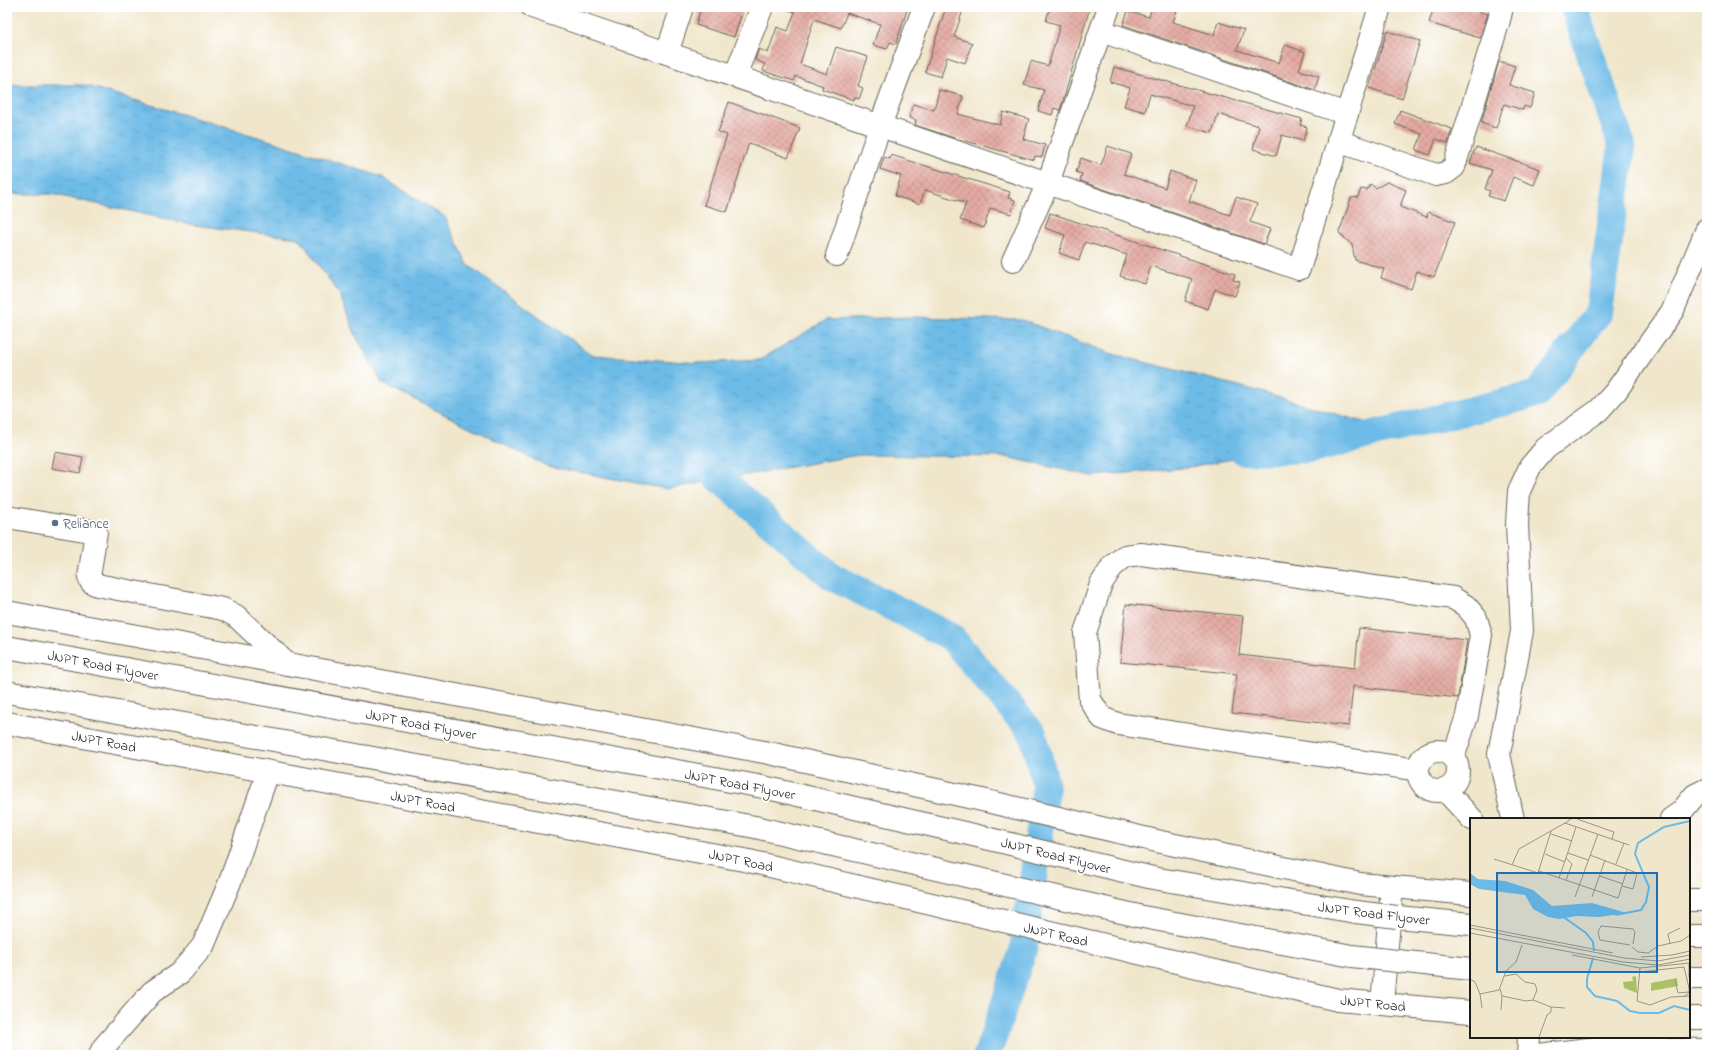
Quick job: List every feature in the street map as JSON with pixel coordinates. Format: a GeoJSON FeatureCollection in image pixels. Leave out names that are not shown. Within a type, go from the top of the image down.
{"type":"FeatureCollection","features":[{"type":"Feature","properties":{"kind":"main road"},"geometry":{"type":"LineString","coordinates":[[532,7],[1299,269],[1380,7]]}},
{"type":"Feature","properties":{"kind":"main road"},"geometry":{"type":"LineString","coordinates":[[667,53],[682,7]]}},
{"type":"Feature","properties":{"kind":"main road"},"geometry":{"type":"LineString","coordinates":[[735,76],[762,7]]}},
{"type":"Feature","properties":{"kind":"main road"},"geometry":{"type":"LineString","coordinates":[[837,255],[880,126],[924,7]]}},
{"type":"Feature","properties":{"kind":"main road"},"geometry":{"type":"LineString","coordinates":[[1013,261],[1048,183],[1109,7]]}},
{"type":"Feature","properties":{"kind":"main road"},"geometry":{"type":"LineString","coordinates":[[1338,141],[1436,174],[1446,174],[1454,167],[1499,20],[1501,12],[1499,7]]}},
{"type":"Feature","properties":{"kind":"main road"},"geometry":{"type":"LineString","coordinates":[[1101,32],[1347,114]]}},
{"type":"Feature","properties":{"kind":"main road"},"geometry":{"type":"LineString","coordinates":[[1513,818],[1499,754],[1522,631],[1517,524],[1519,491],[1530,467],[1546,448],[1599,410],[1616,391],[1673,310],[1707,229]]}},
{"type":"Feature","properties":{"kind":"main road"},"geometry":{"type":"LineString","coordinates":[[7,517],[96,532],[89,577],[91,582],[97,585],[223,609],[236,616],[287,664]]}},
{"type":"Feature","properties":{"kind":"main road"},"geometry":{"type":"LineString","coordinates":[[1418,770],[1118,724],[1102,718],[1090,700],[1085,633],[1101,584],[1112,567],[1125,556],[1141,554],[1453,598],[1466,606],[1476,618],[1481,635],[1467,716],[1453,758]]}},
{"type":"Feature","properties":{"kind":"main road"},"geometry":{"type":"LineString","coordinates":[[7,612],[769,753],[982,800],[1161,842],[1360,884],[1470,894]]}},
{"type":"Feature","properties":{"kind":"main road","name":"JNPT Road Flyover"},"geometry":{"type":"LineString","coordinates":[[7,647],[763,787],[1153,878],[1356,912],[1470,924]]}},
{"type":"Feature","properties":{"kind":"main road"},"geometry":{"type":"LineString","coordinates":[[7,692],[755,827],[1151,919],[1352,956],[1470,969]]}},
{"type":"Feature","properties":{"kind":"main road","name":"JNPT Road"},"geometry":{"type":"LineString","coordinates":[[7,723],[749,861],[1338,1000],[1470,1012]]}},
{"type":"Feature","properties":{"kind":"main road"},"geometry":{"type":"LineString","coordinates":[[1441,752],[1448,754],[1457,763],[1458,776],[1451,787],[1445,790],[1432,790],[1426,787],[1419,776],[1418,770],[1420,763],[1429,754],[1441,752]]}},
{"type":"Feature","properties":{"kind":"main road"},"geometry":{"type":"LineString","coordinates":[[100,1055],[103,1048],[152,992],[180,973],[203,946],[230,882],[268,772]]}},
{"type":"Feature","properties":{"kind":"main road"},"geometry":{"type":"LineString","coordinates":[[1672,818],[1681,812],[1695,795],[1707,789]]}},
{"type":"Feature","properties":{"kind":"main road"},"geometry":{"type":"LineString","coordinates":[[1445,790],[1471,818]]}},
{"type":"Feature","properties":{"kind":"main road"},"geometry":{"type":"LineString","coordinates":[[1382,1004],[1392,887]]}},
{"type":"Feature","properties":{"kind":"main road"},"geometry":{"type":"LineString","coordinates":[[1690,900],[1707,900]]}},
{"type":"Feature","properties":{"kind":"main road"},"geometry":{"type":"LineString","coordinates":[[1690,936],[1707,936]]}},
{"type":"Feature","properties":{"kind":"main road"},"geometry":{"type":"LineString","coordinates":[[1690,978],[1707,978]]}},
{"type":"Feature","properties":{"kind":"main road"},"geometry":{"type":"LineString","coordinates":[[1690,1018],[1707,1018]]}},
{"type":"Feature","properties":{"kind":"main road"},"geometry":{"type":"LineString","coordinates":[[1528,1055],[1529,1038]]}},
{"type":"Feature","properties":{"kind":"main road"},"geometry":{"type":"LineString","coordinates":[[1538,1055],[1597,1048],[1707,1050]]}},
{"type":"Feature","properties":{"kind":"water"},"geometry":{"type":"Polygon","coordinates":[[[7,85],[84,85],[268,140],[382,177],[445,217],[468,265],[592,355],[699,363],[760,360],[826,320],[913,317],[1022,320],[1112,354],[1247,388],[1391,430],[1184,468],[1092,476],[1006,457],[858,455],[667,489],[547,466],[382,383],[356,336],[339,293],[299,238],[194,225],[51,194],[7,194],[7,85]]]}},
{"type":"Feature","properties":{"kind":"building"},"geometry":{"type":"Polygon","coordinates":[[[701,7],[744,7],[734,37],[696,25],[701,7]]]}},
{"type":"Feature","properties":{"kind":"building"},"geometry":{"type":"Polygon","coordinates":[[[786,7],[908,7],[896,44],[890,42],[887,49],[873,45],[880,24],[847,13],[841,28],[814,19],[800,64],[827,74],[836,47],[868,57],[858,86],[863,88],[859,99],[854,97],[854,100],[822,89],[823,86],[796,76],[794,81],[763,71],[765,64],[755,60],[759,49],[768,53],[777,27],[788,31],[795,12],[786,9],[786,7]]]}},
{"type":"Feature","properties":{"kind":"building"},"geometry":{"type":"Polygon","coordinates":[[[946,7],[964,7],[954,37],[972,43],[965,63],[947,57],[941,77],[925,72],[946,7]]]}},
{"type":"Feature","properties":{"kind":"building"},"geometry":{"type":"Polygon","coordinates":[[[1050,7],[1090,7],[1060,110],[1054,108],[1052,115],[1038,111],[1044,90],[1024,85],[1031,61],[1048,66],[1060,25],[1046,21],[1050,7]]]}},
{"type":"Feature","properties":{"kind":"building"},"geometry":{"type":"Polygon","coordinates":[[[1152,7],[1178,7],[1173,22],[1214,35],[1218,22],[1244,30],[1237,50],[1279,63],[1285,45],[1305,52],[1299,70],[1319,76],[1315,90],[1123,25],[1128,11],[1149,17],[1152,7]]]}},
{"type":"Feature","properties":{"kind":"building"},"geometry":{"type":"Polygon","coordinates":[[[1434,7],[1463,7],[1488,14],[1480,38],[1429,23],[1434,7]]]}},
{"type":"Feature","properties":{"kind":"building"},"geometry":{"type":"Polygon","coordinates":[[[1387,31],[1420,41],[1402,99],[1369,88],[1387,31]]]}},
{"type":"Feature","properties":{"kind":"building"},"geometry":{"type":"Polygon","coordinates":[[[1499,61],[1515,66],[1509,85],[1535,93],[1530,108],[1524,106],[1523,110],[1504,104],[1496,128],[1481,123],[1499,61]]]}},
{"type":"Feature","properties":{"kind":"building"},"geometry":{"type":"Polygon","coordinates":[[[1114,67],[1302,119],[1300,125],[1307,127],[1303,141],[1282,135],[1276,156],[1253,149],[1259,126],[1218,114],[1212,133],[1187,126],[1193,106],[1150,94],[1145,112],[1124,106],[1130,88],[1110,82],[1114,67]]]}},
{"type":"Feature","properties":{"kind":"building"},"geometry":{"type":"Polygon","coordinates":[[[939,90],[963,96],[958,114],[1000,125],[1003,112],[1029,119],[1023,139],[1045,145],[1042,157],[1035,156],[1034,160],[951,137],[915,125],[916,120],[909,118],[913,104],[934,110],[939,90]]]}},
{"type":"Feature","properties":{"kind":"building"},"geometry":{"type":"Polygon","coordinates":[[[729,102],[800,128],[788,158],[749,143],[727,212],[704,205],[727,135],[718,132],[729,102]]]}},
{"type":"Feature","properties":{"kind":"building"},"geometry":{"type":"Polygon","coordinates":[[[1400,110],[1452,129],[1448,143],[1436,139],[1430,155],[1416,150],[1422,134],[1395,124],[1400,110]]]}},
{"type":"Feature","properties":{"kind":"building"},"geometry":{"type":"Polygon","coordinates":[[[1108,146],[1131,154],[1124,174],[1165,188],[1170,171],[1196,180],[1189,201],[1230,215],[1236,197],[1257,204],[1250,222],[1270,229],[1264,244],[1080,181],[1082,174],[1076,172],[1081,158],[1101,165],[1108,146]]]}},
{"type":"Feature","properties":{"kind":"building"},"geometry":{"type":"Polygon","coordinates":[[[1476,147],[1540,169],[1534,185],[1513,177],[1504,201],[1488,196],[1490,191],[1485,189],[1492,170],[1470,163],[1476,147]]]}},
{"type":"Feature","properties":{"kind":"building"},"geometry":{"type":"Polygon","coordinates":[[[891,155],[1010,192],[1008,198],[1015,200],[1011,214],[990,208],[984,228],[960,220],[966,203],[925,190],[920,204],[895,196],[901,176],[880,169],[884,157],[890,159],[891,155]]]}},
{"type":"Feature","properties":{"kind":"building"},"geometry":{"type":"Polygon","coordinates":[[[1387,182],[1406,190],[1400,207],[1427,217],[1428,212],[1455,222],[1434,277],[1417,271],[1411,289],[1381,278],[1384,269],[1355,260],[1352,245],[1339,233],[1351,198],[1358,197],[1361,189],[1367,190],[1370,184],[1376,188],[1387,182]]]}},
{"type":"Feature","properties":{"kind":"building"},"geometry":{"type":"Polygon","coordinates":[[[1050,213],[1235,274],[1233,280],[1240,282],[1235,296],[1215,289],[1208,309],[1185,301],[1192,279],[1151,266],[1145,284],[1120,276],[1127,255],[1085,242],[1079,260],[1059,253],[1065,235],[1045,228],[1050,213]]]}},
{"type":"Feature","properties":{"kind":"building"},"geometry":{"type":"Polygon","coordinates":[[[55,452],[83,457],[80,473],[52,468],[55,452]]]}},
{"type":"Feature","properties":{"kind":"building"},"geometry":{"type":"Polygon","coordinates":[[[1126,604],[1243,616],[1239,655],[1355,668],[1359,628],[1467,640],[1458,698],[1353,686],[1349,726],[1232,713],[1237,674],[1120,662],[1126,604]]]}},
{"type":"Feature","properties":{"kind":"waterway"},"geometry":{"type":"LineString","coordinates":[[1244,451],[1312,449],[1537,394],[1599,312],[1622,146],[1574,7]]}},
{"type":"Feature","properties":{"kind":"waterway"},"geometry":{"type":"LineString","coordinates":[[691,454],[831,576],[951,637],[1033,734],[1046,787],[1023,951],[987,1055]]}},
{"type":"Feature","properties":{"kind":"place","name":"Reliance"},"geometry":{"type":"Point","coordinates":[55,523]}}]}
